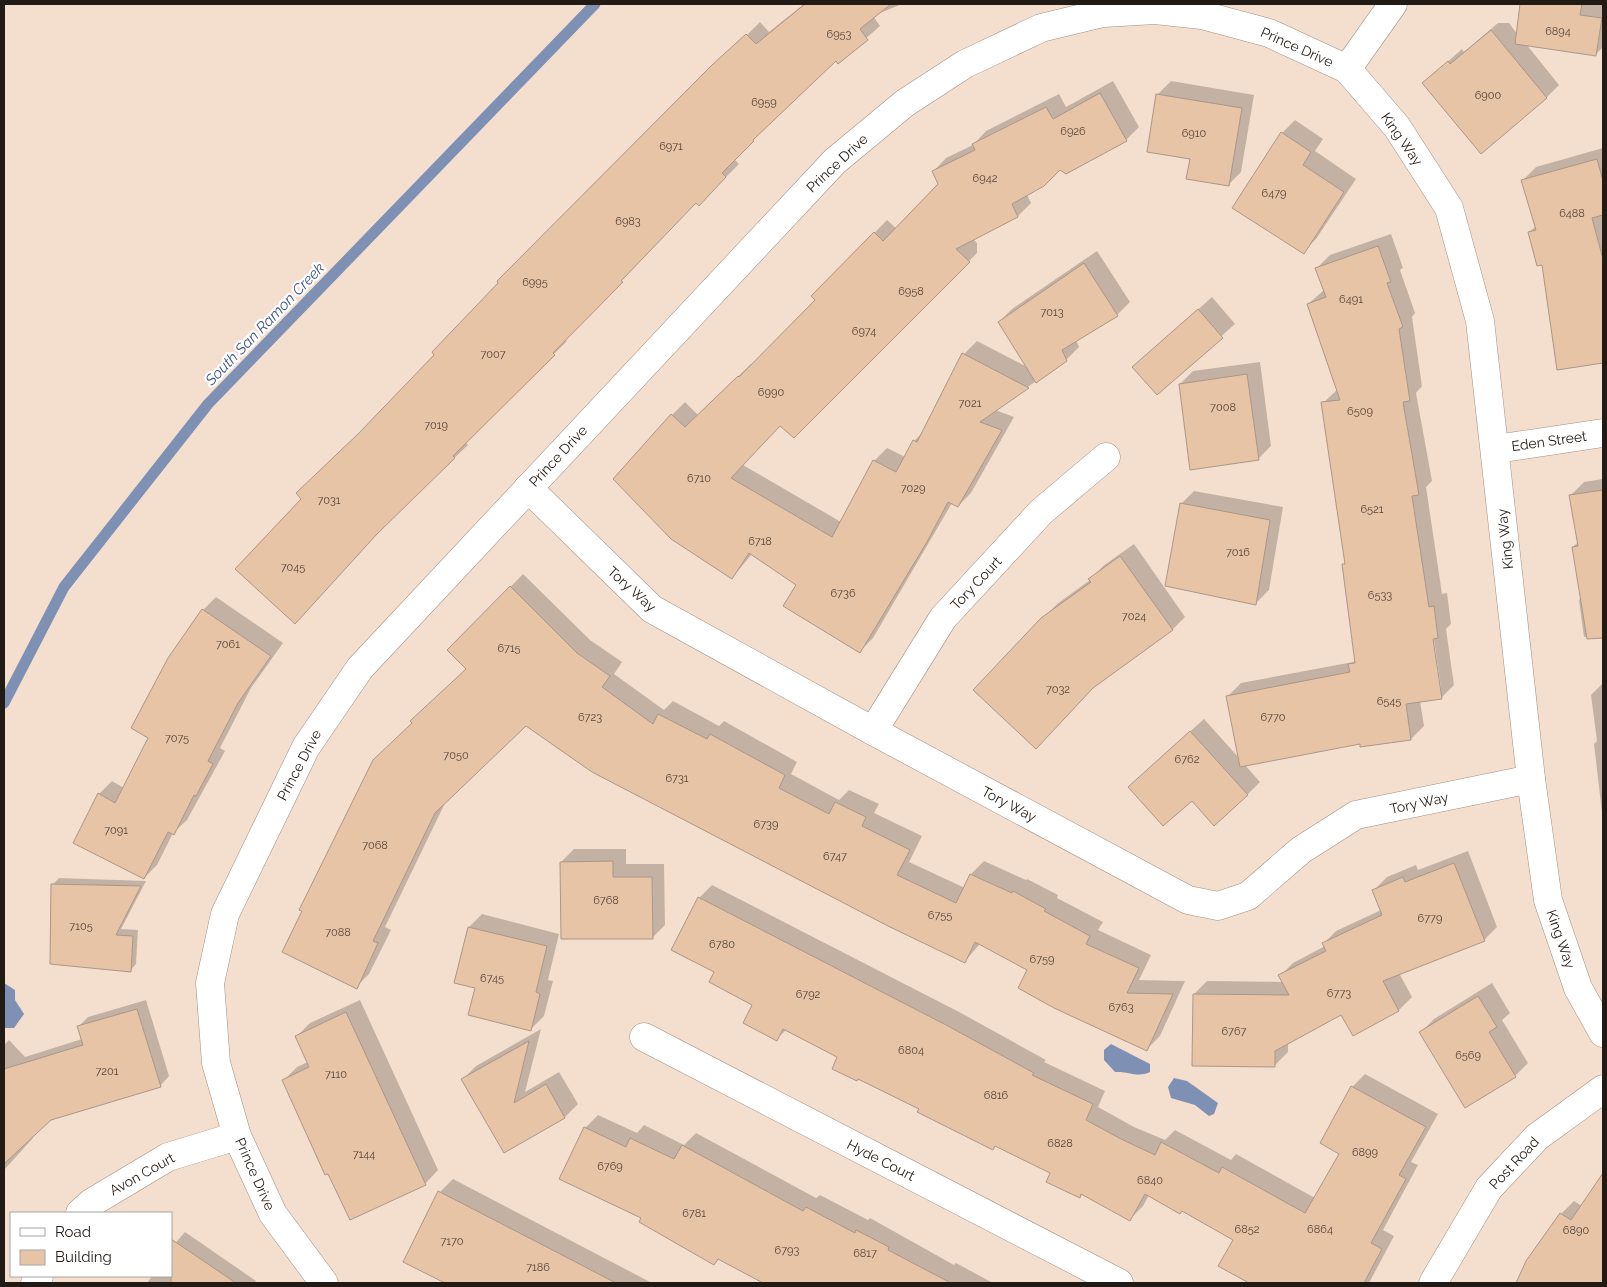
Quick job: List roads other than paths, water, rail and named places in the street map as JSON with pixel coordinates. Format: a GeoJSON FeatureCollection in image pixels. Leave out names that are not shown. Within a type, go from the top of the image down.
{"type":"FeatureCollection","features":[{"type":"Feature","properties":{"kind":"street"},"geometry":{"type":"LineString","coordinates":[[1347,70],[1394,4]]}},
{"type":"Feature","properties":{"kind":"street","name":"Prince Drive"},"geometry":{"type":"LineString","coordinates":[[324,1283],[273,1214],[237,1136],[216,1063],[210,983],[225,914],[306,747],[360,668],[835,161],[905,103],[965,64],[1041,28],[1103,14],[1155,10],[1202,15],[1269,33],[1347,70]]}},
{"type":"Feature","properties":{"kind":"street","name":"King Way"},"geometry":{"type":"LineString","coordinates":[[1347,70],[1397,127],[1449,208],[1480,321],[1496,449],[1531,779],[1548,900],[1578,988],[1603,1033]]}},
{"type":"Feature","properties":{"kind":"street","name":"Eden Street"},"geometry":{"type":"LineString","coordinates":[[1496,449],[1603,434]]}},
{"type":"Feature","properties":{"kind":"street","name":"Tory Court"},"geometry":{"type":"LineString","coordinates":[[873,731],[943,618],[1041,512],[1106,457]]}},
{"type":"Feature","properties":{"kind":"street","name":"Tory Way"},"geometry":{"type":"LineString","coordinates":[[528,488],[652,609],[873,731],[1188,900],[1218,906],[1248,896],[1301,850],[1356,816],[1531,779]]}},
{"type":"Feature","properties":{"kind":"street","name":"Hyde Court"},"geometry":{"type":"LineString","coordinates":[[644,1037],[1119,1283]]}},
{"type":"Feature","properties":{"kind":"street","name":"Post Road"},"geometry":{"type":"LineString","coordinates":[[1432,1283],[1489,1188],[1537,1136],[1603,1089]]}},
{"type":"Feature","properties":{"kind":"street","name":"Avon Court"},"geometry":{"type":"LineString","coordinates":[[81,1212],[90,1203],[168,1157],[237,1136]]}},
{"type":"Feature","properties":{"kind":"water"},"geometry":{"type":"Polygon","coordinates":[[[4,983],[15,990],[15,1000],[24,1014],[14,1028],[4,1028],[4,983]]]}},
{"type":"Feature","properties":{"kind":"water"},"geometry":{"type":"Polygon","coordinates":[[[1111,1044],[1150,1064],[1150,1072],[1137,1074],[1115,1072],[1104,1060],[1104,1050],[1111,1044]]]}},
{"type":"Feature","properties":{"kind":"water"},"geometry":{"type":"Polygon","coordinates":[[[1174,1078],[1187,1081],[1218,1103],[1214,1114],[1209,1116],[1195,1105],[1171,1098],[1168,1087],[1174,1078]]]}},
{"type":"Feature","properties":{"kind":"waterway","name":"South San Ramon Creek"},"geometry":{"type":"LineString","coordinates":[[4,703],[64,587],[208,404],[595,4]]}}]}
